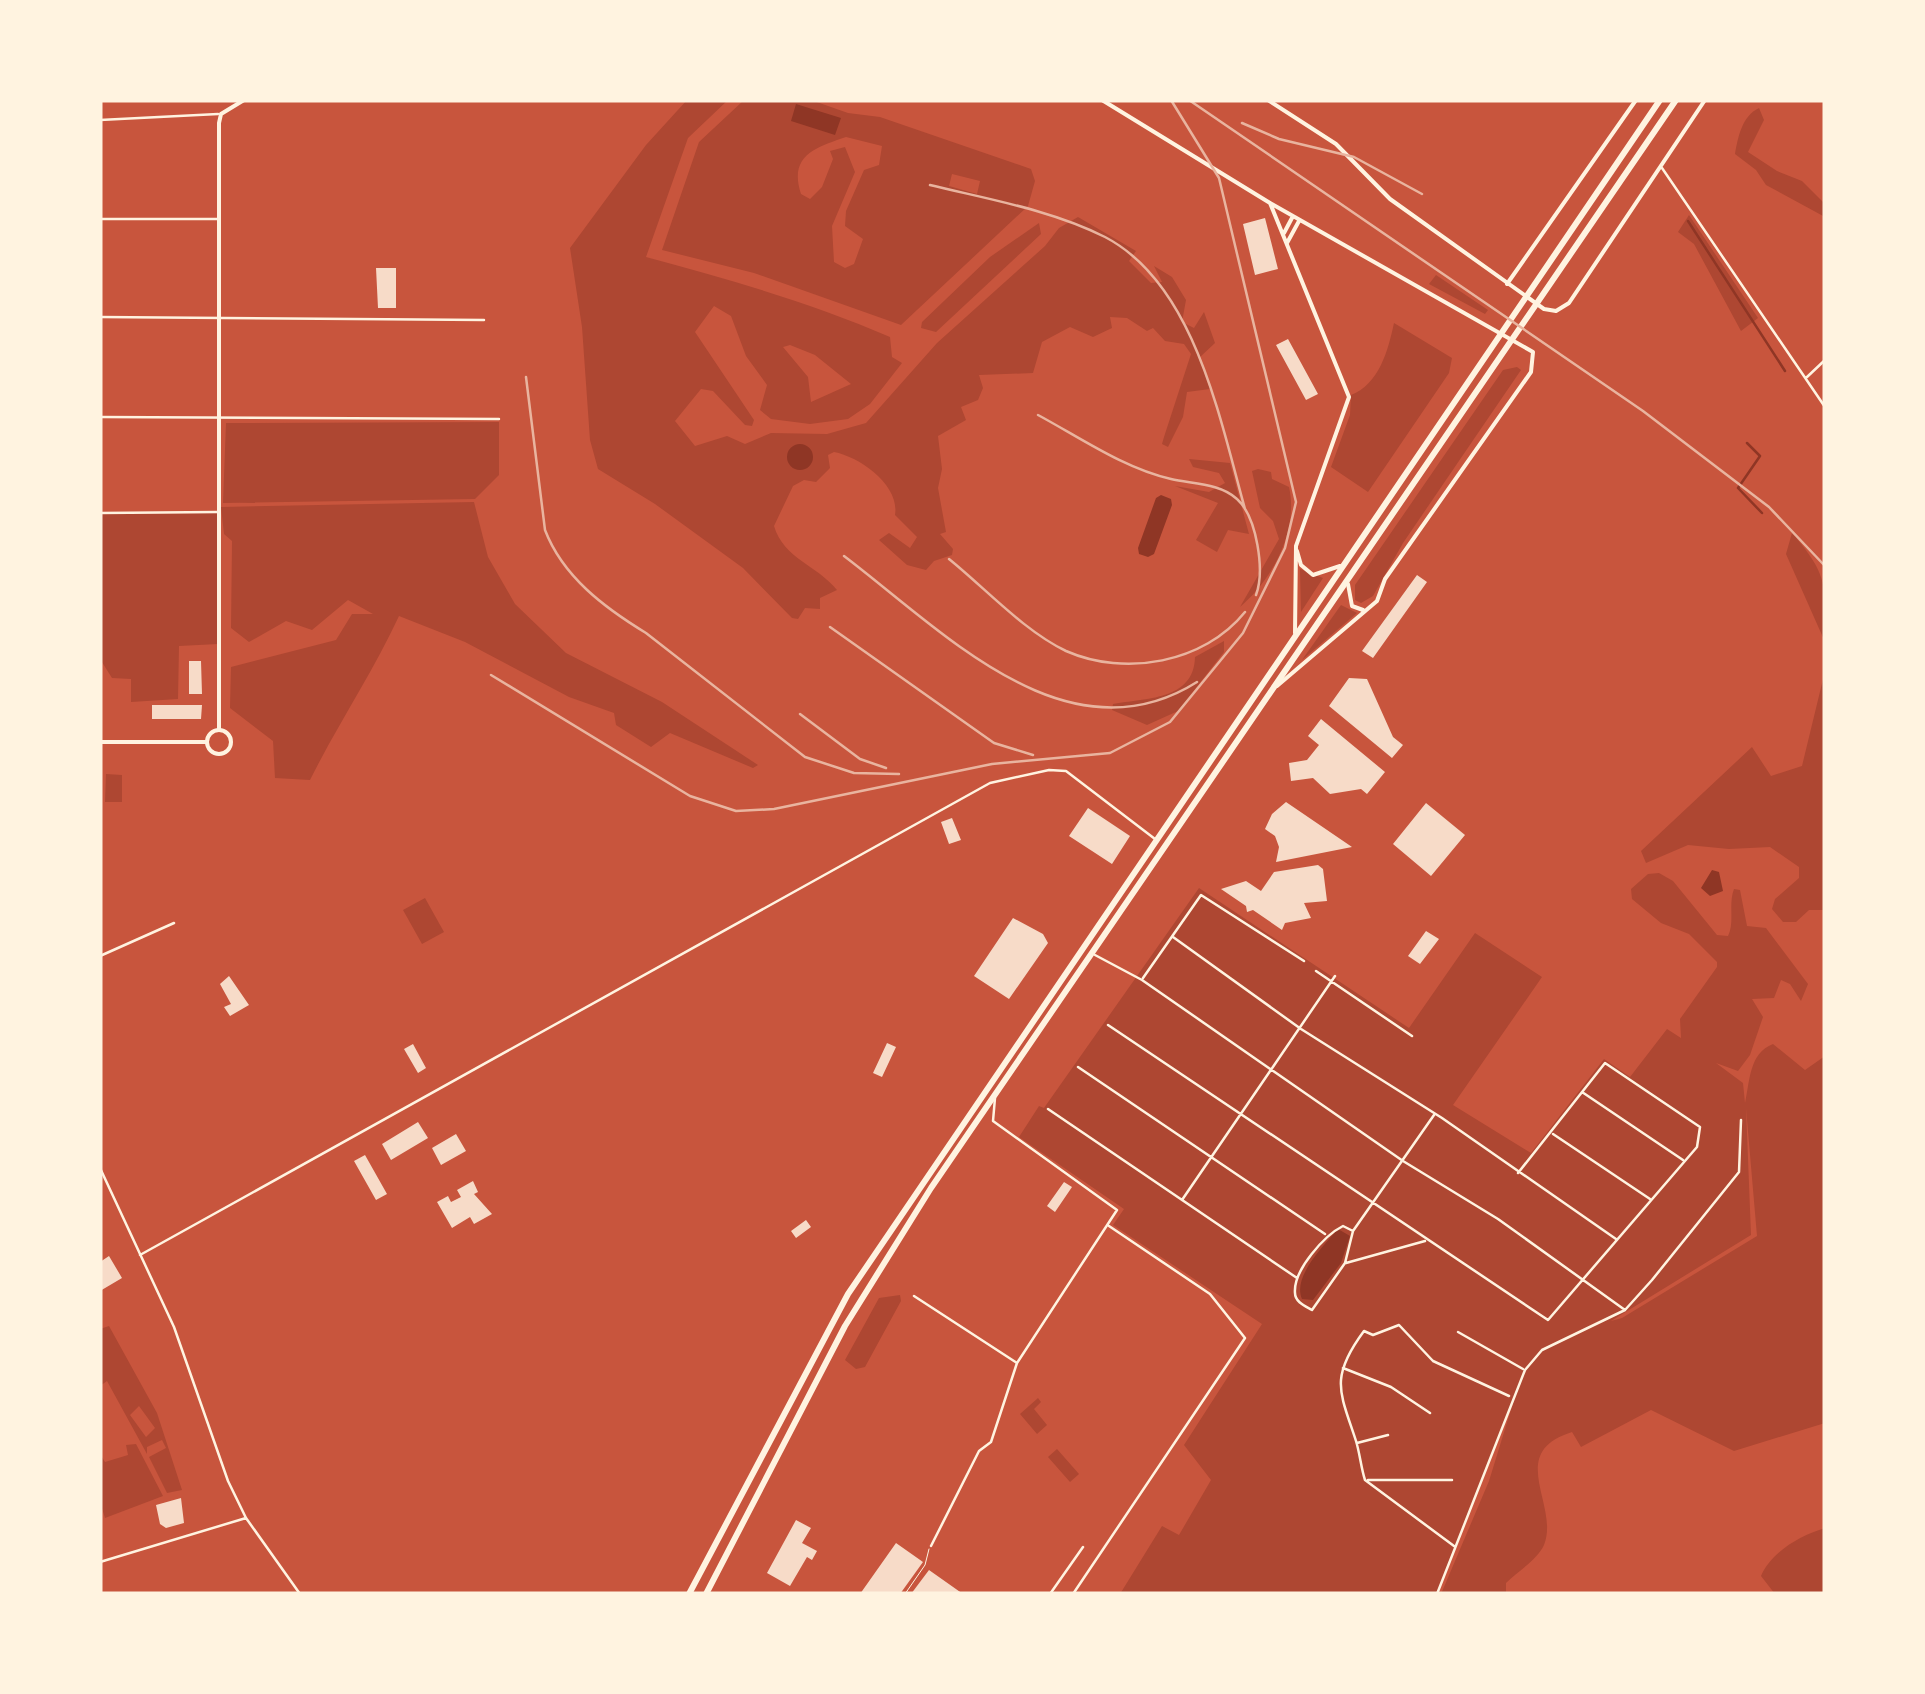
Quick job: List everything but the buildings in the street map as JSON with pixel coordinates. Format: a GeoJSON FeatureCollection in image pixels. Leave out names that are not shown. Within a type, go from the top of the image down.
{"type":"FeatureCollection","features":[{"type":"Feature","properties":{"kind":"highway"},"geometry":{"type":"LineString","coordinates":[[689,1594],[848,1294],[1660,100]]}},
{"type":"Feature","properties":{"kind":"highway"},"geometry":{"type":"LineString","coordinates":[[706,1594],[848,1321],[1092,953],[1676,100]]}},
{"type":"Feature","properties":{"kind":"street"},"geometry":{"type":"LineString","coordinates":[[100,120],[222,114],[244,100]]}},
{"type":"Feature","properties":{"kind":"street"},"geometry":{"type":"LineString","coordinates":[[1102,100],[1270,203],[1533,352],[1531,372],[1385,580],[1377,602],[1274,689]]}},
{"type":"Feature","properties":{"kind":"street"},"geometry":{"type":"LineString","coordinates":[[1268,100],[1336,144],[1390,199],[1544,310],[1564,308],[1705,100]]}},
{"type":"Feature","properties":{"kind":"street"},"geometry":{"type":"LineString","coordinates":[[1507,284],[1636,100]]}},
{"type":"Feature","properties":{"kind":"street"},"geometry":{"type":"LineString","coordinates":[[219,729],[222,114]]}},
{"type":"Feature","properties":{"kind":"street"},"geometry":{"type":"LineString","coordinates":[[1661,167],[1825,407]]}},
{"type":"Feature","properties":{"kind":"street"},"geometry":{"type":"LineString","coordinates":[[1270,203],[1349,398],[1296,546],[1294,638]]}},
{"type":"Feature","properties":{"kind":"street"},"geometry":{"type":"LineString","coordinates":[[1284,233],[1293,216]]}},
{"type":"Feature","properties":{"kind":"street"},"geometry":{"type":"LineString","coordinates":[[100,219],[220,219]]}},
{"type":"Feature","properties":{"kind":"street"},"geometry":{"type":"LineString","coordinates":[[1288,243],[1300,220]]}},
{"type":"Feature","properties":{"kind":"street"},"geometry":{"type":"LineString","coordinates":[[100,317],[484,320]]}},
{"type":"Feature","properties":{"kind":"street"},"geometry":{"type":"LineString","coordinates":[[1806,378],[1825,360]]}},
{"type":"Feature","properties":{"kind":"street"},"geometry":{"type":"LineString","coordinates":[[100,416],[498,419]]}},
{"type":"Feature","properties":{"kind":"street"},"geometry":{"type":"LineString","coordinates":[[100,513],[220,512]]}},
{"type":"Feature","properties":{"kind":"street"},"geometry":{"type":"LineString","coordinates":[[1296,546],[1301,565],[1313,575],[1344,564]]}},
{"type":"Feature","properties":{"kind":"street"},"geometry":{"type":"LineString","coordinates":[[1350,578],[1348,599],[1363,610]]}},
{"type":"Feature","properties":{"kind":"street"},"geometry":{"type":"LineString","coordinates":[[219,729],[231,739],[228,750],[212,752],[206,742],[208,734],[219,729]]}},
{"type":"Feature","properties":{"kind":"street"},"geometry":{"type":"LineString","coordinates":[[100,742],[206,742]]}},
{"type":"Feature","properties":{"kind":"street"},"geometry":{"type":"LineString","coordinates":[[140,1256],[990,783],[1050,770],[1066,771],[1156,840]]}},
{"type":"Feature","properties":{"kind":"street"},"geometry":{"type":"LineString","coordinates":[[1142,980],[1201,895],[1238,914],[1304,961]]}},
{"type":"Feature","properties":{"kind":"street"},"geometry":{"type":"LineString","coordinates":[[100,956],[174,923]]}},
{"type":"Feature","properties":{"kind":"street"},"geometry":{"type":"LineString","coordinates":[[1173,938],[1301,1029],[1435,1114],[1617,1240]]}},
{"type":"Feature","properties":{"kind":"street"},"geometry":{"type":"LineString","coordinates":[[1092,953],[1142,980],[1403,1161],[1498,1218],[1626,1310]]}},
{"type":"Feature","properties":{"kind":"street"},"geometry":{"type":"LineString","coordinates":[[1316,972],[1412,1036]]}},
{"type":"Feature","properties":{"kind":"street"},"geometry":{"type":"LineString","coordinates":[[1181,1202],[1334,976]]}},
{"type":"Feature","properties":{"kind":"street"},"geometry":{"type":"LineString","coordinates":[[1108,1025],[1548,1320],[1702,1138],[1692,1117],[1605,1063],[1518,1173]]}},
{"type":"Feature","properties":{"kind":"street"},"geometry":{"type":"LineString","coordinates":[[1078,1067],[1327,1234]]}},
{"type":"Feature","properties":{"kind":"street"},"geometry":{"type":"LineString","coordinates":[[1582,1092],[1685,1161]]}},
{"type":"Feature","properties":{"kind":"street"},"geometry":{"type":"LineString","coordinates":[[931,1546],[980,1451],[991,1442],[1016,1363],[1117,1210],[992,1122],[995,1097]]}},
{"type":"Feature","properties":{"kind":"street"},"geometry":{"type":"LineString","coordinates":[[1048,1109],[1298,1278]]}},
{"type":"Feature","properties":{"kind":"street"},"geometry":{"type":"LineString","coordinates":[[1353,1231],[1343,1226],[1327,1234],[1298,1278],[1294,1293],[1298,1302],[1312,1310],[1344,1263],[1353,1231],[1435,1114]]}},
{"type":"Feature","properties":{"kind":"street"},"geometry":{"type":"LineString","coordinates":[[1436,1594],[1484,1481],[1511,1396],[1524,1370],[1542,1350],[1626,1310],[1739,1172],[1741,1120]]}},
{"type":"Feature","properties":{"kind":"street"},"geometry":{"type":"LineString","coordinates":[[1550,1132],[1651,1200]]}},
{"type":"Feature","properties":{"kind":"street"},"geometry":{"type":"LineString","coordinates":[[100,1168],[174,1327],[228,1481],[246,1518],[300,1594]]}},
{"type":"Feature","properties":{"kind":"street"},"geometry":{"type":"LineString","coordinates":[[100,1184],[106,1182]]}},
{"type":"Feature","properties":{"kind":"street"},"geometry":{"type":"LineString","coordinates":[[1073,1594],[1246,1338],[1210,1294],[1109,1226]]}},
{"type":"Feature","properties":{"kind":"street"},"geometry":{"type":"LineString","coordinates":[[1344,1263],[1428,1240]]}},
{"type":"Feature","properties":{"kind":"street"},"geometry":{"type":"LineString","coordinates":[[914,1296],[1016,1363]]}},
{"type":"Feature","properties":{"kind":"street"},"geometry":{"type":"LineString","coordinates":[[1456,1548],[1364,1480],[1357,1443],[1339,1397],[1342,1367],[1364,1332],[1374,1335],[1399,1325],[1433,1360],[1511,1396]]}},
{"type":"Feature","properties":{"kind":"street"},"geometry":{"type":"LineString","coordinates":[[1458,1332],[1524,1370]]}},
{"type":"Feature","properties":{"kind":"street"},"geometry":{"type":"LineString","coordinates":[[1342,1367],[1391,1387],[1430,1413]]}},
{"type":"Feature","properties":{"kind":"street"},"geometry":{"type":"LineString","coordinates":[[1357,1443],[1388,1434]]}},
{"type":"Feature","properties":{"kind":"street"},"geometry":{"type":"LineString","coordinates":[[1364,1480],[1452,1480]]}},
{"type":"Feature","properties":{"kind":"street"},"geometry":{"type":"LineString","coordinates":[[100,1562],[246,1518]]}},
{"type":"Feature","properties":{"kind":"street"},"geometry":{"type":"LineString","coordinates":[[1050,1594],[1084,1547]]}},
{"type":"Feature","properties":{"kind":"lane"},"geometry":{"type":"LineString","coordinates":[[905,1594],[925,1566],[931,1546]]}},
{"type":"Feature","properties":{"kind":"shaded area"},"geometry":{"type":"Polygon","coordinates":[[[687,100],[728,100],[688,138],[646,257],[770,292],[890,337],[892,357],[902,363],[870,404],[848,419],[810,424],[771,419],[760,410],[767,385],[746,356],[731,316],[714,306],[695,332],[754,420],[752,426],[745,425],[713,391],[701,389],[675,421],[695,446],[727,436],[745,444],[771,433],[827,434],[866,423],[937,343],[1045,246],[1059,228],[1078,217],[1136,251],[1129,261],[1151,283],[1162,282],[1154,266],[1172,277],[1186,300],[1182,322],[1194,328],[1204,312],[1215,343],[1199,358],[1210,389],[1187,392],[1183,417],[1168,447],[1162,444],[1191,354],[1184,344],[1165,341],[1153,328],[1147,331],[1127,318],[1110,317],[1112,328],[1093,337],[1070,327],[1042,342],[1033,373],[979,375],[983,388],[978,400],[961,407],[966,420],[938,436],[942,469],[938,488],[946,532],[940,534],[953,549],[952,555],[934,561],[926,570],[907,565],[879,540],[889,533],[910,548],[917,537],[895,515],[895,504],[885,483],[855,460],[834,452],[828,455],[830,468],[816,482],[804,480],[793,486],[774,526],[785,546],[837,590],[820,598],[820,609],[805,608],[798,619],[792,618],[743,568],[655,504],[598,469],[590,440],[582,327],[570,248],[646,145],[687,100]],[[790,345],[783,347],[808,377],[811,402],[851,384],[815,355],[790,345]]]}},
{"type":"Feature","properties":{"kind":"shaded area"},"geometry":{"type":"Polygon","coordinates":[[[744,100],[811,100],[848,113],[880,117],[1031,169],[1035,181],[1028,206],[901,325],[754,273],[662,250],[699,142],[744,100]],[[846,137],[816,149],[798,170],[801,194],[810,199],[822,187],[833,159],[830,151],[845,147],[855,172],[832,226],[834,262],[845,268],[854,264],[863,239],[845,226],[846,211],[864,170],[879,165],[882,146],[846,137]],[[952,174],[949,186],[977,194],[980,181],[952,174]]]}},
{"type":"Feature","properties":{"kind":"shaded area"},"geometry":{"type":"Polygon","coordinates":[[[796,104],[841,118],[835,135],[791,121],[796,104]]]}},
{"type":"Feature","properties":{"kind":"shaded area"},"geometry":{"type":"Polygon","coordinates":[[[1759,108],[1764,120],[1748,152],[1777,171],[1802,181],[1825,204],[1825,217],[1766,185],[1756,170],[1735,154],[1745,122],[1759,108]]]}},
{"type":"Feature","properties":{"kind":"shaded area"},"geometry":{"type":"Polygon","coordinates":[[[1689,215],[1758,318],[1741,331],[1694,244],[1678,232],[1689,215]]]}},
{"type":"Feature","properties":{"kind":"shaded area"},"geometry":{"type":"Polygon","coordinates":[[[1039,223],[1041,234],[936,332],[921,328],[922,322],[990,257],[1039,223]]]}},
{"type":"Feature","properties":{"kind":"shaded area"},"geometry":{"type":"Polygon","coordinates":[[[1436,275],[1488,310],[1485,314],[1429,284],[1436,275]]]}},
{"type":"Feature","properties":{"kind":"shaded area"},"geometry":{"type":"Polygon","coordinates":[[[1394,323],[1452,358],[1449,373],[1368,492],[1331,467],[1350,415],[1351,395],[1375,375],[1394,323]]]}},
{"type":"Feature","properties":{"kind":"shaded area"},"geometry":{"type":"Polygon","coordinates":[[[1503,370],[1521,370],[1403,543],[1373,596],[1361,603],[1355,600],[1355,585],[1503,370]]]}},
{"type":"Feature","properties":{"kind":"shaded area"},"geometry":{"type":"Polygon","coordinates":[[[499,422],[499,475],[475,499],[223,503],[226,423],[499,422]]]}},
{"type":"Feature","properties":{"kind":"shaded area"},"geometry":{"type":"Polygon","coordinates":[[[800,444],[809,448],[813,457],[809,466],[800,470],[791,466],[787,457],[791,448],[800,444]]]}},
{"type":"Feature","properties":{"kind":"shaded area"},"geometry":{"type":"Polygon","coordinates":[[[1189,459],[1230,463],[1249,534],[1228,530],[1217,552],[1196,540],[1218,503],[1175,486],[1209,492],[1225,483],[1219,473],[1193,467],[1189,459]]]}},
{"type":"Feature","properties":{"kind":"shaded area"},"geometry":{"type":"Polygon","coordinates":[[[1252,471],[1271,472],[1272,479],[1289,487],[1290,521],[1272,569],[1240,607],[1279,539],[1273,521],[1260,508],[1252,471]]]}},
{"type":"Feature","properties":{"kind":"shaded area"},"geometry":{"type":"Polygon","coordinates":[[[1161,495],[1171,499],[1172,505],[1154,554],[1148,557],[1139,554],[1138,548],[1156,498],[1161,495]]]}},
{"type":"Feature","properties":{"kind":"shaded area"},"geometry":{"type":"Polygon","coordinates":[[[474,502],[488,557],[515,604],[566,653],[662,702],[758,765],[753,768],[670,733],[651,747],[616,725],[614,713],[569,697],[465,642],[399,616],[310,780],[275,778],[273,741],[230,708],[231,667],[336,640],[352,614],[373,614],[348,600],[312,630],[286,621],[249,642],[231,628],[232,541],[224,534],[221,507],[474,502]]]}},
{"type":"Feature","properties":{"kind":"shaded area"},"geometry":{"type":"Polygon","coordinates":[[[218,513],[218,644],[179,646],[178,699],[131,702],[131,679],[112,678],[100,659],[100,514],[218,513]]]}},
{"type":"Feature","properties":{"kind":"shaded area"},"geometry":{"type":"Polygon","coordinates":[[[1792,533],[1813,561],[1823,583],[1825,642],[1786,554],[1792,533]]]}},
{"type":"Feature","properties":{"kind":"shaded area"},"geometry":{"type":"Polygon","coordinates":[[[1300,569],[1323,578],[1301,612],[1300,569]]]}},
{"type":"Feature","properties":{"kind":"shaded area"},"geometry":{"type":"Polygon","coordinates":[[[1341,605],[1357,613],[1302,660],[1341,605]]]}},
{"type":"Feature","properties":{"kind":"shaded area"},"geometry":{"type":"Polygon","coordinates":[[[1224,641],[1224,652],[1178,711],[1147,725],[1112,710],[1113,704],[1177,690],[1192,671],[1195,657],[1224,641]]]}},
{"type":"Feature","properties":{"kind":"shaded area"},"geometry":{"type":"Polygon","coordinates":[[[1825,671],[1825,910],[1809,910],[1796,922],[1783,922],[1772,909],[1775,899],[1799,878],[1799,867],[1770,847],[1688,845],[1646,863],[1641,851],[1752,747],[1771,776],[1802,766],[1825,671]]]}},
{"type":"Feature","properties":{"kind":"shaded area"},"geometry":{"type":"Polygon","coordinates":[[[106,774],[122,775],[122,802],[105,802],[106,774]]]}},
{"type":"Feature","properties":{"kind":"shaded area"},"geometry":{"type":"Polygon","coordinates":[[[1712,870],[1719,872],[1723,891],[1710,896],[1701,888],[1712,870]]]}},
{"type":"Feature","properties":{"kind":"shaded area"},"geometry":{"type":"Polygon","coordinates":[[[1659,873],[1673,881],[1717,935],[1728,936],[1732,895],[1734,889],[1740,890],[1747,926],[1766,928],[1808,984],[1801,1001],[1790,984],[1781,980],[1774,998],[1752,999],[1763,1017],[1750,1055],[1738,1071],[1716,1063],[1743,1083],[1745,1103],[1752,1069],[1765,1048],[1773,1044],[1805,1070],[1825,1056],[1825,1423],[1734,1451],[1651,1410],[1581,1447],[1572,1432],[1552,1441],[1542,1453],[1538,1466],[1546,1513],[1544,1545],[1506,1583],[1506,1594],[1441,1594],[1489,1481],[1513,1403],[1438,1594],[1120,1594],[1162,1526],[1179,1535],[1211,1480],[1184,1445],[1262,1324],[1113,1225],[1124,1209],[1019,1137],[1039,1106],[1044,1108],[1199,888],[1409,1028],[1475,933],[1542,977],[1453,1105],[1531,1153],[1604,1059],[1630,1077],[1667,1029],[1681,1038],[1680,1019],[1717,967],[1717,962],[1689,934],[1661,923],[1632,899],[1631,889],[1648,874],[1659,873]],[[1746,1108],[1751,1235],[1611,1321],[1622,1318],[1757,1236],[1746,1108]]]}},
{"type":"Feature","properties":{"kind":"shaded area"},"geometry":{"type":"Polygon","coordinates":[[[425,898],[444,932],[422,944],[403,910],[425,898]]]}},
{"type":"Feature","properties":{"kind":"shaded area"},"geometry":{"type":"Polygon","coordinates":[[[1338,1229],[1350,1236],[1341,1263],[1313,1300],[1302,1299],[1305,1271],[1338,1229]]]}},
{"type":"Feature","properties":{"kind":"shaded area"},"geometry":{"type":"Polygon","coordinates":[[[900,1295],[901,1301],[865,1367],[856,1369],[845,1360],[879,1298],[900,1295]]]}},
{"type":"Feature","properties":{"kind":"shaded area"},"geometry":{"type":"Polygon","coordinates":[[[109,1326],[157,1413],[182,1490],[167,1493],[149,1457],[166,1448],[162,1440],[147,1447],[147,1454],[107,1381],[100,1386],[100,1329],[109,1326]],[[139,1406],[130,1415],[146,1437],[155,1428],[139,1406]]]}},
{"type":"Feature","properties":{"kind":"shaded area"},"geometry":{"type":"Polygon","coordinates":[[[1038,1398],[1041,1402],[1034,1409],[1047,1425],[1037,1434],[1020,1414],[1038,1398]]]}},
{"type":"Feature","properties":{"kind":"shaded area"},"geometry":{"type":"Polygon","coordinates":[[[136,1444],[163,1496],[105,1518],[100,1502],[100,1454],[105,1462],[128,1455],[126,1445],[136,1444]]]}},
{"type":"Feature","properties":{"kind":"shaded area"},"geometry":{"type":"Polygon","coordinates":[[[1057,1449],[1079,1474],[1070,1482],[1048,1457],[1057,1449]]]}},
{"type":"Feature","properties":{"kind":"shaded area"},"geometry":{"type":"Polygon","coordinates":[[[1825,1528],[1825,1594],[1775,1594],[1761,1576],[1772,1559],[1806,1535],[1825,1528]]]}},
{"type":"Feature","properties":{"kind":"waterway"},"geometry":{"type":"LineString","coordinates":[[1688,221],[1785,371]]}},
{"type":"Feature","properties":{"kind":"waterway"},"geometry":{"type":"LineString","coordinates":[[1747,443],[1760,456],[1738,488],[1762,513]]}},
{"type":"Feature","properties":{"kind":"railway"},"geometry":{"type":"LineString","coordinates":[[491,675],[690,796],[736,811],[774,809],[992,764],[1110,753],[1170,722],[1243,633],[1285,548],[1296,502],[1219,178],[1171,100]]}},
{"type":"Feature","properties":{"kind":"railway"},"geometry":{"type":"LineString","coordinates":[[1189,100],[1643,411],[1769,507],[1825,566]]}},
{"type":"Feature","properties":{"kind":"railway"},"geometry":{"type":"LineString","coordinates":[[1242,123],[1279,139],[1354,157],[1422,194]]}},
{"type":"Feature","properties":{"kind":"railway"},"geometry":{"type":"LineString","coordinates":[[930,185],[1063,219],[1105,237],[1136,259],[1161,287],[1199,357],[1245,509]]}},
{"type":"Feature","properties":{"kind":"railway"},"geometry":{"type":"LineString","coordinates":[[526,377],[545,530],[574,577],[615,613],[805,757],[854,773],[899,774]]}},
{"type":"Feature","properties":{"kind":"railway"},"geometry":{"type":"LineString","coordinates":[[1038,415],[1137,468],[1214,487],[1237,499],[1250,518],[1257,545],[1260,572],[1256,595]]}},
{"type":"Feature","properties":{"kind":"railway"},"geometry":{"type":"LineString","coordinates":[[844,556],[964,650],[1009,678],[1054,698],[1101,707],[1149,703],[1197,682]]}},
{"type":"Feature","properties":{"kind":"railway"},"geometry":{"type":"LineString","coordinates":[[949,559],[1035,632],[1066,651],[1089,659],[1138,664],[1186,654],[1228,629],[1245,612]]}},
{"type":"Feature","properties":{"kind":"railway"},"geometry":{"type":"LineString","coordinates":[[830,627],[994,743],[1033,755]]}},
{"type":"Feature","properties":{"kind":"railway"},"geometry":{"type":"LineString","coordinates":[[800,714],[860,759],[886,768]]}}]}
